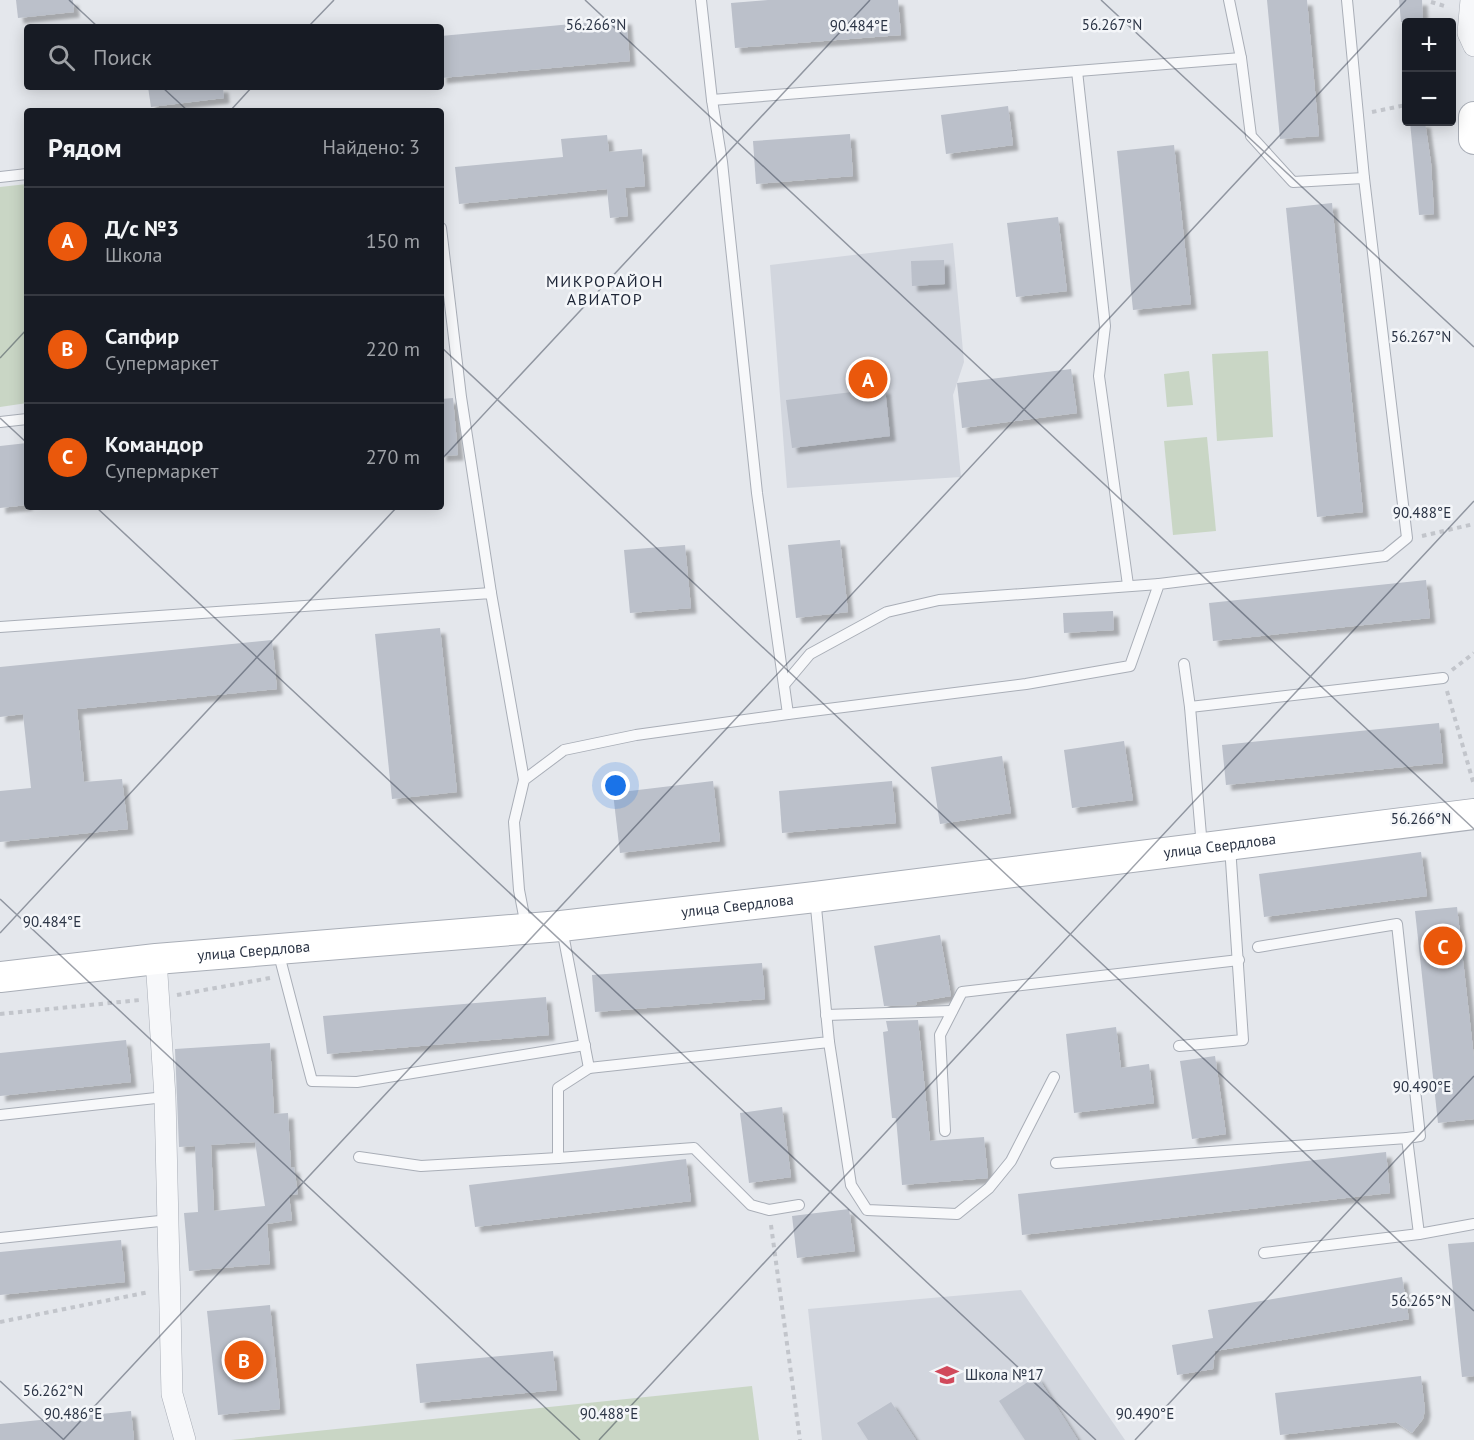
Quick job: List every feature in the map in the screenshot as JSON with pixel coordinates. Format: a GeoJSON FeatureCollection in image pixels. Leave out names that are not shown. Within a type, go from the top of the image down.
{"type":"FeatureCollection","features":[{"type":"Feature","properties":{"kind":"main road"},"geometry":{"type":"LineString","coordinates":[[1474,117],[1474,140]]}},
{"type":"Feature","properties":{"kind":"main road","name":"улица Свердлова"},"geometry":{"type":"LineString","coordinates":[[0,977],[156,959],[561,926],[815,897],[1474,814]]}},
{"type":"Feature","properties":{"kind":"street"},"geometry":{"type":"LineString","coordinates":[[1471,0],[1468,33],[1474,46]]}},
{"type":"Feature","properties":{"kind":"street"},"geometry":{"type":"LineString","coordinates":[[156,959],[165,1097],[172,1394],[185,1440]]}},
{"type":"Feature","properties":{"kind":"lane"},"geometry":{"type":"LineString","coordinates":[[701,0],[712,100],[722,162],[757,493],[788,714]]}},
{"type":"Feature","properties":{"kind":"lane"},"geometry":{"type":"LineString","coordinates":[[1229,0],[1241,58],[1251,136],[1293,182],[1364,178]]}},
{"type":"Feature","properties":{"kind":"lane"},"geometry":{"type":"LineString","coordinates":[[784,685],[810,654],[887,612],[939,600],[1159,584],[1385,556],[1407,538],[1364,178],[1347,0]]}},
{"type":"Feature","properties":{"kind":"lane"},"geometry":{"type":"LineString","coordinates":[[712,100],[1241,58]]}},
{"type":"Feature","properties":{"kind":"lane"},"geometry":{"type":"LineString","coordinates":[[1077,71],[1106,326],[1099,376],[1128,585]]}},
{"type":"Feature","properties":{"kind":"lane"},"geometry":{"type":"LineString","coordinates":[[0,177],[24,174]]}},
{"type":"Feature","properties":{"kind":"lane"},"geometry":{"type":"LineString","coordinates":[[444,253],[461,396],[491,593],[524,780],[514,822],[519,890],[526,929]]}},
{"type":"Feature","properties":{"kind":"lane"},"geometry":{"type":"LineString","coordinates":[[0,422],[24,419]]}},
{"type":"Feature","properties":{"kind":"lane"},"geometry":{"type":"LineString","coordinates":[[524,780],[564,750],[636,735],[1026,684],[1130,666],[1159,584]]}},
{"type":"Feature","properties":{"kind":"lane"},"geometry":{"type":"LineString","coordinates":[[0,627],[491,593]]}},
{"type":"Feature","properties":{"kind":"lane"},"geometry":{"type":"LineString","coordinates":[[1179,1046],[1243,1040],[1239,960],[1184,664]]}},
{"type":"Feature","properties":{"kind":"lane"},"geometry":{"type":"LineString","coordinates":[[1190,706],[1443,678]]}},
{"type":"Feature","properties":{"kind":"lane"},"geometry":{"type":"LineString","coordinates":[[815,897],[829,1042],[851,1185],[867,1210],[957,1214],[989,1188],[1011,1161],[1054,1077]]}},
{"type":"Feature","properties":{"kind":"lane"},"geometry":{"type":"LineString","coordinates":[[1056,1163],[1420,1136],[1397,924],[1258,947]]}},
{"type":"Feature","properties":{"kind":"lane"},"geometry":{"type":"LineString","coordinates":[[561,926],[589,1068]]}},
{"type":"Feature","properties":{"kind":"lane"},"geometry":{"type":"LineString","coordinates":[[278,950],[312,1082],[357,1082],[585,1045]]}},
{"type":"Feature","properties":{"kind":"lane"},"geometry":{"type":"LineString","coordinates":[[945,1131],[940,1035],[962,992],[1239,960]]}},
{"type":"Feature","properties":{"kind":"lane"},"geometry":{"type":"LineString","coordinates":[[826,1015],[952,1011]]}},
{"type":"Feature","properties":{"kind":"lane"},"geometry":{"type":"LineString","coordinates":[[558,1158],[558,1088],[589,1068],[829,1042]]}},
{"type":"Feature","properties":{"kind":"lane"},"geometry":{"type":"LineString","coordinates":[[0,1115],[165,1097]]}},
{"type":"Feature","properties":{"kind":"lane"},"geometry":{"type":"LineString","coordinates":[[1407,1138],[1419,1234]]}},
{"type":"Feature","properties":{"kind":"lane"},"geometry":{"type":"LineString","coordinates":[[359,1157],[421,1166],[694,1148],[751,1205],[769,1210],[799,1205]]}},
{"type":"Feature","properties":{"kind":"lane"},"geometry":{"type":"LineString","coordinates":[[0,1238],[169,1220]]}},
{"type":"Feature","properties":{"kind":"lane"},"geometry":{"type":"LineString","coordinates":[[1264,1253],[1419,1234],[1474,1224]]}},
{"type":"Feature","properties":{"kind":"path"},"geometry":{"type":"LineString","coordinates":[[1431,2],[1448,7]]}},
{"type":"Feature","properties":{"kind":"path"},"geometry":{"type":"LineString","coordinates":[[1358,115],[1402,106]]}},
{"type":"Feature","properties":{"kind":"path"},"geometry":{"type":"LineString","coordinates":[[1407,538],[1474,524]]}},
{"type":"Feature","properties":{"kind":"path"},"geometry":{"type":"LineString","coordinates":[[1474,653],[1443,678],[1474,785]]}},
{"type":"Feature","properties":{"kind":"path"},"geometry":{"type":"LineString","coordinates":[[769,1210],[800,1440]]}},
{"type":"Feature","properties":{"kind":"path"},"geometry":{"type":"LineString","coordinates":[[0,1322],[170,1287]]}},
{"type":"Feature","properties":{"kind":"shaded area"},"geometry":{"type":"Polygon","coordinates":[[[953,243],[964,362],[953,395],[961,477],[787,488],[770,265],[953,243]]]}},
{"type":"Feature","properties":{"kind":"shaded area","name":"Школа №17"},"geometry":{"type":"Polygon","coordinates":[[[1021,1290],[1125,1440],[822,1440],[808,1309],[1021,1290]]]}},
{"type":"Feature","properties":{"kind":"green space"},"geometry":{"type":"Polygon","coordinates":[[[24,184],[24,403],[0,407],[0,187],[24,184]]]}},
{"type":"Feature","properties":{"kind":"green space"},"geometry":{"type":"Polygon","coordinates":[[[1268,351],[1273,437],[1217,441],[1212,354],[1268,351]]]}},
{"type":"Feature","properties":{"kind":"green space"},"geometry":{"type":"Polygon","coordinates":[[[1189,371],[1193,405],[1167,407],[1164,374],[1189,371]]]}},
{"type":"Feature","properties":{"kind":"green space"},"geometry":{"type":"Polygon","coordinates":[[[1207,437],[1216,531],[1173,535],[1164,441],[1207,437]]]}},
{"type":"Feature","properties":{"kind":"green space"},"geometry":{"type":"Polygon","coordinates":[[[752,1386],[759,1440],[231,1440],[752,1386]]]}},
{"type":"Feature","properties":{"kind":"building"},"geometry":{"type":"Polygon","coordinates":[[[16,0],[73,0],[74,12],[18,18],[16,0]]]}},
{"type":"Feature","properties":{"kind":"building"},"geometry":{"type":"Polygon","coordinates":[[[768,0],[898,0],[901,35],[735,48],[731,3],[768,0]]]}},
{"type":"Feature","properties":{"kind":"building"},"geometry":{"type":"Polygon","coordinates":[[[1267,0],[1307,0],[1319,136],[1280,139],[1267,0]]]}},
{"type":"Feature","properties":{"kind":"building"},"geometry":{"type":"Polygon","coordinates":[[[1399,0],[1422,0],[1423,18],[1402,18],[1401,22],[1399,0]]]}},
{"type":"Feature","properties":{"kind":"building"},"geometry":{"type":"Polygon","coordinates":[[[626,19],[630,61],[444,78],[444,36],[626,19]]]}},
{"type":"Feature","properties":{"kind":"building"},"geometry":{"type":"Polygon","coordinates":[[[148,90],[223,90],[224,98],[151,107],[148,90]]]}},
{"type":"Feature","properties":{"kind":"building"},"geometry":{"type":"Polygon","coordinates":[[[1008,106],[1013,145],[946,154],[941,115],[1008,106]]]}},
{"type":"Feature","properties":{"kind":"building"},"geometry":{"type":"Polygon","coordinates":[[[1410,126],[1426,126],[1431,163],[1434,214],[1419,215],[1410,126]]]}},
{"type":"Feature","properties":{"kind":"building"},"geometry":{"type":"Polygon","coordinates":[[[850,134],[853,176],[756,184],[753,141],[850,134]]]}},
{"type":"Feature","properties":{"kind":"building"},"geometry":{"type":"Polygon","coordinates":[[[607,135],[609,152],[642,149],[645,186],[625,188],[628,216],[610,218],[607,189],[459,204],[455,167],[563,157],[561,139],[607,135]]]}},
{"type":"Feature","properties":{"kind":"building"},"geometry":{"type":"Polygon","coordinates":[[[1174,145],[1191,304],[1133,310],[1117,151],[1174,145]]]}},
{"type":"Feature","properties":{"kind":"building"},"geometry":{"type":"Polygon","coordinates":[[[1332,203],[1363,512],[1317,517],[1286,208],[1332,203]]]}},
{"type":"Feature","properties":{"kind":"building"},"geometry":{"type":"Polygon","coordinates":[[[1058,217],[1067,291],[1016,297],[1007,223],[1058,217]]]}},
{"type":"Feature","properties":{"kind":"building"},"geometry":{"type":"Polygon","coordinates":[[[944,260],[945,284],[912,286],[911,261],[944,260]]]}},
{"type":"Feature","properties":{"kind":"building"},"geometry":{"type":"Polygon","coordinates":[[[1071,369],[1077,413],[962,428],[957,383],[1071,369]]]}},
{"type":"Feature","properties":{"kind":"building"},"geometry":{"type":"Polygon","coordinates":[[[885,388],[890,436],[792,448],[786,400],[885,388]]]}},
{"type":"Feature","properties":{"kind":"building"},"geometry":{"type":"Polygon","coordinates":[[[453,398],[458,455],[444,456],[444,399],[453,398]]]}},
{"type":"Feature","properties":{"kind":"building"},"geometry":{"type":"Polygon","coordinates":[[[24,443],[24,505],[0,508],[0,446],[24,443]]]}},
{"type":"Feature","properties":{"kind":"building"},"geometry":{"type":"Polygon","coordinates":[[[840,540],[848,612],[796,618],[788,545],[840,540]]]}},
{"type":"Feature","properties":{"kind":"building"},"geometry":{"type":"Polygon","coordinates":[[[685,545],[691,608],[630,613],[624,550],[685,545]]]}},
{"type":"Feature","properties":{"kind":"building"},"geometry":{"type":"Polygon","coordinates":[[[1426,580],[1430,618],[1213,641],[1209,603],[1426,580]]]}},
{"type":"Feature","properties":{"kind":"building"},"geometry":{"type":"Polygon","coordinates":[[[1113,611],[1114,630],[1064,633],[1063,613],[1113,611]]]}},
{"type":"Feature","properties":{"kind":"building"},"geometry":{"type":"Polygon","coordinates":[[[440,628],[457,792],[392,799],[375,634],[440,628]]]}},
{"type":"Feature","properties":{"kind":"building"},"geometry":{"type":"Polygon","coordinates":[[[272,640],[277,689],[77,709],[84,782],[122,779],[128,829],[0,842],[0,791],[31,788],[23,714],[0,717],[0,667],[272,640]]]}},
{"type":"Feature","properties":{"kind":"building"},"geometry":{"type":"Polygon","coordinates":[[[1439,723],[1443,763],[1226,785],[1222,745],[1439,723]]]}},
{"type":"Feature","properties":{"kind":"building"},"geometry":{"type":"Polygon","coordinates":[[[1124,741],[1133,800],[1072,808],[1064,750],[1124,741]]]}},
{"type":"Feature","properties":{"kind":"building"},"geometry":{"type":"Polygon","coordinates":[[[1002,756],[1011,813],[940,824],[931,767],[1002,756]]]}},
{"type":"Feature","properties":{"kind":"building"},"geometry":{"type":"Polygon","coordinates":[[[713,781],[720,841],[620,853],[613,793],[713,781]]]}},
{"type":"Feature","properties":{"kind":"building"},"geometry":{"type":"Polygon","coordinates":[[[892,781],[896,823],[782,833],[779,791],[892,781]]]}},
{"type":"Feature","properties":{"kind":"building"},"geometry":{"type":"Polygon","coordinates":[[[1421,852],[1427,896],[1264,917],[1259,874],[1421,852]]]}},
{"type":"Feature","properties":{"kind":"building"},"geometry":{"type":"Polygon","coordinates":[[[1457,907],[1474,1058],[1474,1119],[1438,1123],[1415,911],[1457,907]]]}},
{"type":"Feature","properties":{"kind":"building"},"geometry":{"type":"Polygon","coordinates":[[[940,935],[951,996],[916,1002],[917,1005],[884,1006],[874,946],[940,935]]]}},
{"type":"Feature","properties":{"kind":"building"},"geometry":{"type":"Polygon","coordinates":[[[762,963],[765,999],[595,1012],[592,975],[762,963]]]}},
{"type":"Feature","properties":{"kind":"building"},"geometry":{"type":"Polygon","coordinates":[[[546,997],[549,1035],[327,1054],[323,1016],[546,997]]]}},
{"type":"Feature","properties":{"kind":"building"},"geometry":{"type":"Polygon","coordinates":[[[918,1020],[930,1141],[984,1137],[988,1178],[902,1185],[896,1118],[892,1118],[883,1032],[888,1031],[886,1021],[918,1020]]]}},
{"type":"Feature","properties":{"kind":"building"},"geometry":{"type":"Polygon","coordinates":[[[1116,1027],[1121,1068],[1149,1064],[1154,1103],[1074,1113],[1066,1034],[1116,1027]]]}},
{"type":"Feature","properties":{"kind":"building"},"geometry":{"type":"Polygon","coordinates":[[[126,1040],[131,1082],[0,1096],[0,1053],[126,1040]]]}},
{"type":"Feature","properties":{"kind":"building"},"geometry":{"type":"Polygon","coordinates":[[[270,1043],[274,1114],[288,1113],[291,1168],[294,1167],[298,1194],[289,1195],[292,1220],[267,1224],[270,1264],[189,1271],[184,1213],[198,1212],[195,1146],[179,1147],[175,1049],[270,1043]],[[255,1142],[211,1145],[214,1211],[265,1206],[255,1142]]]}},
{"type":"Feature","properties":{"kind":"building"},"geometry":{"type":"Polygon","coordinates":[[[1215,1056],[1226,1134],[1192,1139],[1180,1061],[1215,1056]]]}},
{"type":"Feature","properties":{"kind":"building"},"geometry":{"type":"Polygon","coordinates":[[[782,1107],[791,1177],[749,1183],[740,1113],[782,1107]]]}},
{"type":"Feature","properties":{"kind":"building"},"geometry":{"type":"Polygon","coordinates":[[[1386,1152],[1390,1193],[1022,1235],[1018,1194],[1386,1152]]]}},
{"type":"Feature","properties":{"kind":"building"},"geometry":{"type":"Polygon","coordinates":[[[686,1159],[691,1201],[475,1227],[469,1185],[686,1159]]]}},
{"type":"Feature","properties":{"kind":"building"},"geometry":{"type":"Polygon","coordinates":[[[849,1209],[855,1251],[797,1258],[792,1216],[849,1209]]]}},
{"type":"Feature","properties":{"kind":"building"},"geometry":{"type":"Polygon","coordinates":[[[121,1240],[125,1282],[0,1295],[0,1252],[121,1240]]]}},
{"type":"Feature","properties":{"kind":"building"},"geometry":{"type":"Polygon","coordinates":[[[1474,1242],[1474,1376],[1462,1377],[1448,1244],[1474,1242]]]}},
{"type":"Feature","properties":{"kind":"building"},"geometry":{"type":"Polygon","coordinates":[[[1402,1277],[1409,1319],[1215,1351],[1213,1369],[1177,1375],[1172,1345],[1213,1338],[1208,1310],[1402,1277]]]}},
{"type":"Feature","properties":{"kind":"building"},"geometry":{"type":"Polygon","coordinates":[[[270,1305],[280,1409],[218,1415],[207,1311],[270,1305]]]}},
{"type":"Feature","properties":{"kind":"building"},"geometry":{"type":"Polygon","coordinates":[[[553,1351],[557,1390],[420,1403],[416,1364],[553,1351]]]}},
{"type":"Feature","properties":{"kind":"building"},"geometry":{"type":"Polygon","coordinates":[[[1037,1376],[1078,1440],[1025,1440],[999,1401],[1037,1376]]]}},
{"type":"Feature","properties":{"kind":"building"},"geometry":{"type":"Polygon","coordinates":[[[1421,1376],[1425,1410],[1423,1419],[1412,1433],[1396,1422],[1280,1435],[1275,1393],[1421,1376]]]}},
{"type":"Feature","properties":{"kind":"building"},"geometry":{"type":"Polygon","coordinates":[[[891,1402],[916,1440],[868,1440],[857,1423],[891,1402]]]}},
{"type":"Feature","properties":{"kind":"building"},"geometry":{"type":"Polygon","coordinates":[[[131,1411],[134,1440],[0,1440],[0,1424],[131,1411]]]}},
{"type":"Feature","properties":{"kind":"place","name":"Д/с №3"},"geometry":{"type":"Point","coordinates":[868,379]}},
{"type":"Feature","properties":{"kind":"place","name":"Командор"},"geometry":{"type":"Point","coordinates":[1443,946]}},
{"type":"Feature","properties":{"kind":"place","name":"Сапфир"},"geometry":{"type":"Point","coordinates":[244,1360]}},
{"type":"Feature","properties":{"kind":"place","name":"Школа №17"},"geometry":{"type":"Point","coordinates":[947,1375]}},
{"type":"Feature","properties":{"kind":"district","name":"МИКРОРАЙОН АВИАТОР"},"geometry":{"type":"Point","coordinates":[605,290]}}]}
